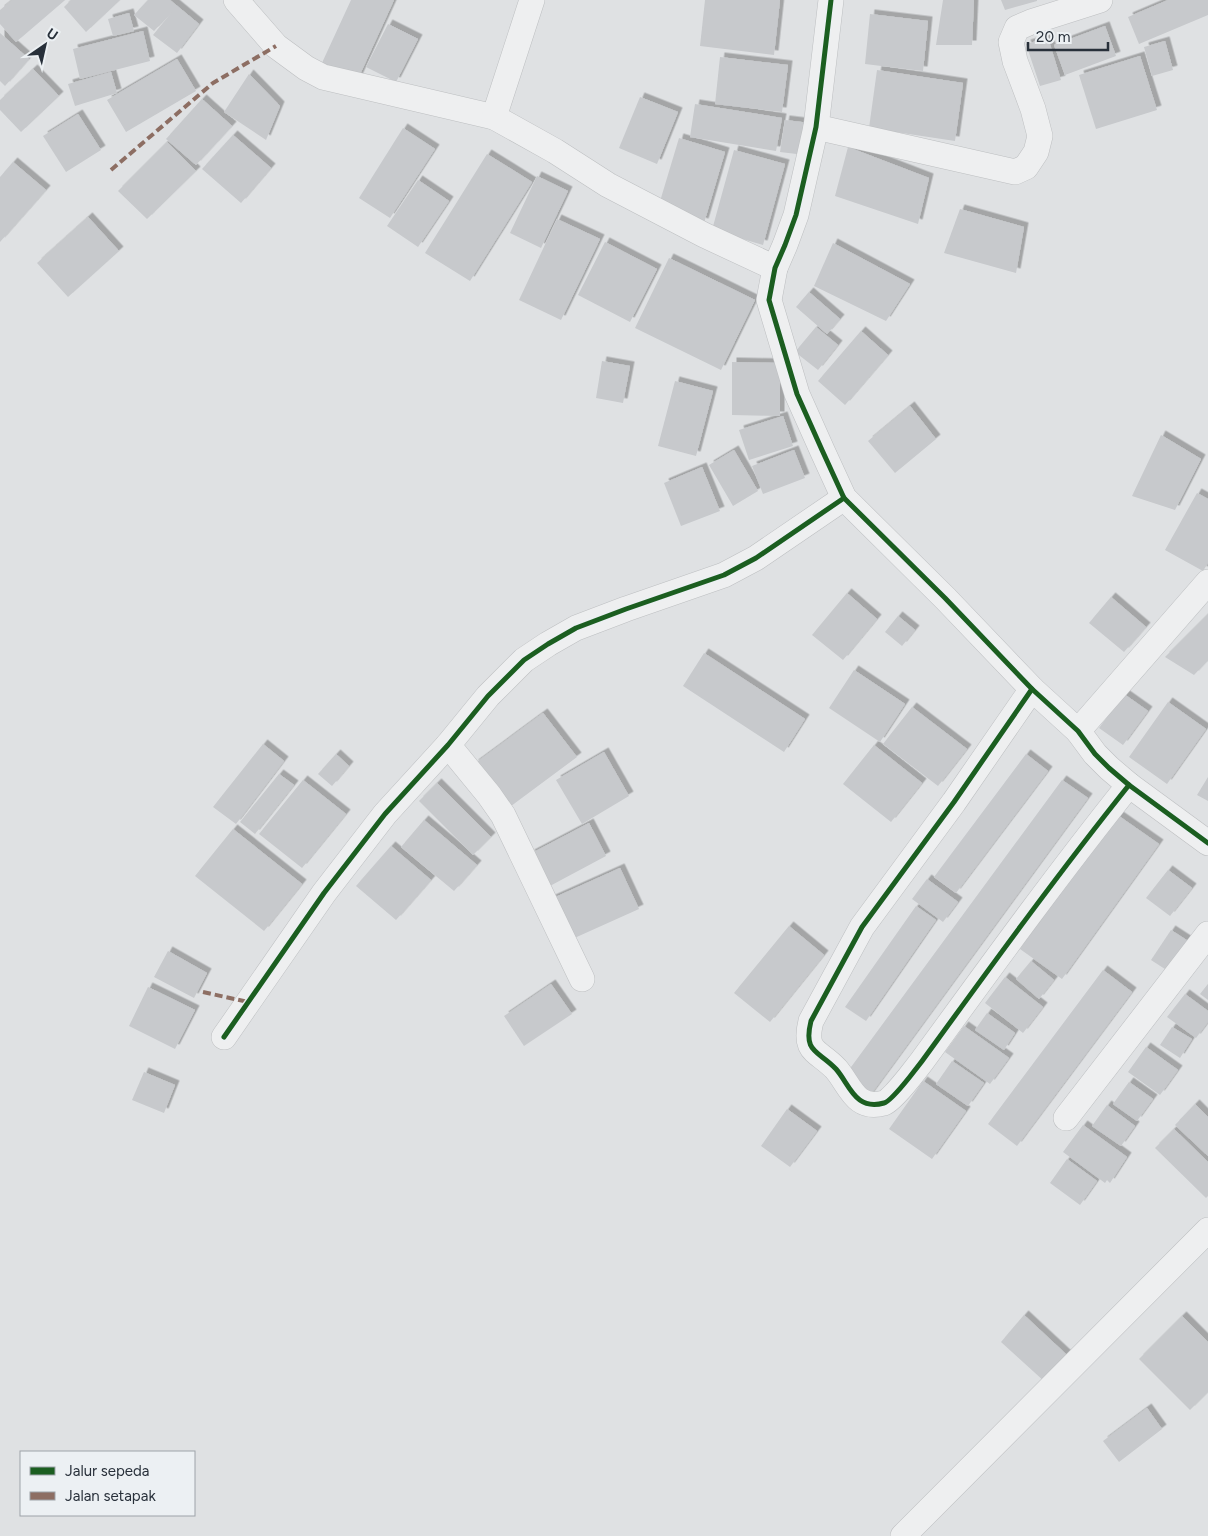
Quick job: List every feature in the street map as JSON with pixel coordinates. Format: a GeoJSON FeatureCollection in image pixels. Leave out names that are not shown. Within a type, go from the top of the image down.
{"type":"FeatureCollection","features":[{"type":"Feature","properties":{"kind":"street"},"geometry":{"type":"LineString","coordinates":[[236,0],[276,46],[306,68],[323,76],[494,117],[555,151],[616,190],[704,235],[775,268]]}},
{"type":"Feature","properties":{"kind":"street"},"geometry":{"type":"LineString","coordinates":[[494,117],[532,0]]}},
{"type":"Feature","properties":{"kind":"street"},"geometry":{"type":"LineString","coordinates":[[832,0],[816,127],[796,215],[786,245],[775,268],[769,300],[797,394],[844,498],[945,598],[1032,689],[1078,731],[1095,754],[1129,785],[1208,843]]}},
{"type":"Feature","properties":{"kind":"street"},"geometry":{"type":"LineString","coordinates":[[816,127],[1015,172],[1026,167],[1036,152],[1040,136],[1015,61],[1011,42],[1017,28],[1100,0]]}},
{"type":"Feature","properties":{"kind":"street"},"geometry":{"type":"LineString","coordinates":[[224,1037],[324,893],[386,814],[488,696],[524,660],[576,628],[724,575],[756,558],[844,498]]}},
{"type":"Feature","properties":{"kind":"street"},"geometry":{"type":"LineString","coordinates":[[1078,731],[1208,582]]}},
{"type":"Feature","properties":{"kind":"street"},"geometry":{"type":"LineString","coordinates":[[1032,689],[954,802],[862,927],[810,1021],[808,1034],[811,1048],[837,1070],[850,1091],[861,1100],[873,1105],[887,1103],[920,1064],[1072,857],[1129,785]]}},
{"type":"Feature","properties":{"kind":"street"},"geometry":{"type":"LineString","coordinates":[[448,744],[504,815],[582,979]]}},
{"type":"Feature","properties":{"kind":"street"},"geometry":{"type":"LineString","coordinates":[[1066,1118],[1208,934]]}},
{"type":"Feature","properties":{"kind":"street"},"geometry":{"type":"LineString","coordinates":[[903,1536],[1208,1230]]}},
{"type":"Feature","properties":{"kind":"building"},"geometry":{"type":"Polygon","coordinates":[[[12,0],[65,0],[16,42],[0,24],[0,10],[12,0]]]}},
{"type":"Feature","properties":{"kind":"building"},"geometry":{"type":"Polygon","coordinates":[[[71,0],[120,0],[86,32],[64,7],[71,0]]]}},
{"type":"Feature","properties":{"kind":"building"},"geometry":{"type":"Polygon","coordinates":[[[148,0],[170,0],[199,24],[177,53],[153,35],[172,12],[154,31],[134,15],[148,0]]]}},
{"type":"Feature","properties":{"kind":"building"},"geometry":{"type":"Polygon","coordinates":[[[351,0],[394,0],[357,81],[321,65],[351,0]]]}},
{"type":"Feature","properties":{"kind":"building"},"geometry":{"type":"Polygon","coordinates":[[[705,0],[780,0],[774,55],[700,46],[705,0]]]}},
{"type":"Feature","properties":{"kind":"building"},"geometry":{"type":"Polygon","coordinates":[[[943,0],[974,0],[972,45],[936,45],[943,0]]]}},
{"type":"Feature","properties":{"kind":"building"},"geometry":{"type":"Polygon","coordinates":[[[1001,0],[1037,0],[1037,1],[1005,10],[1001,0]]]}},
{"type":"Feature","properties":{"kind":"building"},"geometry":{"type":"Polygon","coordinates":[[[1168,0],[1208,0],[1208,15],[1139,44],[1128,17],[1168,0]]]}},
{"type":"Feature","properties":{"kind":"building"},"geometry":{"type":"Polygon","coordinates":[[[129,13],[134,31],[113,36],[108,19],[129,13]]]}},
{"type":"Feature","properties":{"kind":"building"},"geometry":{"type":"Polygon","coordinates":[[[870,14],[928,21],[923,71],[865,64],[870,14]]]}},
{"type":"Feature","properties":{"kind":"building"},"geometry":{"type":"Polygon","coordinates":[[[388,24],[418,39],[396,82],[366,67],[388,24]]]}},
{"type":"Feature","properties":{"kind":"building"},"geometry":{"type":"Polygon","coordinates":[[[1105,26],[1116,56],[1065,75],[1054,45],[1105,26]]]}},
{"type":"Feature","properties":{"kind":"building"},"geometry":{"type":"Polygon","coordinates":[[[143,31],[150,61],[80,79],[73,49],[143,31]]]}},
{"type":"Feature","properties":{"kind":"building"},"geometry":{"type":"Polygon","coordinates":[[[0,33],[29,59],[5,86],[0,81],[0,33]]]}},
{"type":"Feature","properties":{"kind":"building"},"geometry":{"type":"Polygon","coordinates":[[[1048,38],[1061,80],[1040,86],[1026,44],[1048,38]]]}},
{"type":"Feature","properties":{"kind":"building"},"geometry":{"type":"Polygon","coordinates":[[[1165,41],[1173,70],[1152,76],[1144,47],[1165,41]]]}},
{"type":"Feature","properties":{"kind":"building"},"geometry":{"type":"Polygon","coordinates":[[[1140,56],[1157,110],[1096,129],[1079,75],[1140,56]]]}},
{"type":"Feature","properties":{"kind":"building"},"geometry":{"type":"Polygon","coordinates":[[[720,57],[788,65],[782,112],[715,104],[720,57]]]}},
{"type":"Feature","properties":{"kind":"building"},"geometry":{"type":"Polygon","coordinates":[[[177,59],[196,91],[126,132],[107,100],[177,59]]]}},
{"type":"Feature","properties":{"kind":"building"},"geometry":{"type":"Polygon","coordinates":[[[33,69],[59,96],[21,132],[0,110],[0,100],[33,69]]]}},
{"type":"Feature","properties":{"kind":"building"},"geometry":{"type":"Polygon","coordinates":[[[877,70],[963,83],[955,141],[869,128],[877,70]]]}},
{"type":"Feature","properties":{"kind":"building"},"geometry":{"type":"Polygon","coordinates":[[[111,72],[117,93],[75,106],[68,84],[111,72]]]}},
{"type":"Feature","properties":{"kind":"building"},"geometry":{"type":"Polygon","coordinates":[[[249,74],[280,106],[266,140],[224,112],[249,74]]]}},
{"type":"Feature","properties":{"kind":"building"},"geometry":{"type":"Polygon","coordinates":[[[640,97],[678,112],[657,164],[619,148],[640,97]]]}},
{"type":"Feature","properties":{"kind":"building"},"geometry":{"type":"Polygon","coordinates":[[[202,99],[232,126],[196,165],[166,139],[202,99]]]}},
{"type":"Feature","properties":{"kind":"building"},"geometry":{"type":"Polygon","coordinates":[[[695,104],[782,118],[776,151],[690,137],[695,104]]]}},
{"type":"Feature","properties":{"kind":"building"},"geometry":{"type":"Polygon","coordinates":[[[78,114],[101,150],[66,172],[43,136],[78,114]]]}},
{"type":"Feature","properties":{"kind":"building"},"geometry":{"type":"Polygon","coordinates":[[[785,120],[810,123],[805,155],[780,152],[785,120]]]}},
{"type":"Feature","properties":{"kind":"building"},"geometry":{"type":"Polygon","coordinates":[[[403,128],[435,149],[390,218],[359,198],[403,128]]]}},
{"type":"Feature","properties":{"kind":"building"},"geometry":{"type":"Polygon","coordinates":[[[233,135],[271,168],[241,203],[202,169],[233,135]]]}},
{"type":"Feature","properties":{"kind":"building"},"geometry":{"type":"Polygon","coordinates":[[[679,138],[725,152],[704,223],[658,208],[679,138]]]}},
{"type":"Feature","properties":{"kind":"building"},"geometry":{"type":"Polygon","coordinates":[[[167,142],[196,171],[147,219],[118,191],[167,142]]]}},
{"type":"Feature","properties":{"kind":"building"},"geometry":{"type":"Polygon","coordinates":[[[848,147],[929,178],[918,224],[835,196],[848,147]]]}},
{"type":"Feature","properties":{"kind":"building"},"geometry":{"type":"Polygon","coordinates":[[[734,150],[785,164],[763,245],[712,230],[734,150]]]}},
{"type":"Feature","properties":{"kind":"building"},"geometry":{"type":"Polygon","coordinates":[[[487,154],[532,182],[470,281],[425,253],[487,154]]]}},
{"type":"Feature","properties":{"kind":"building"},"geometry":{"type":"Polygon","coordinates":[[[13,162],[46,190],[0,242],[0,177],[13,162]]]}},
{"type":"Feature","properties":{"kind":"building"},"geometry":{"type":"Polygon","coordinates":[[[537,176],[568,191],[541,248],[510,233],[537,176]]]}},
{"type":"Feature","properties":{"kind":"building"},"geometry":{"type":"Polygon","coordinates":[[[418,180],[449,201],[418,247],[387,226],[418,180]]]}},
{"type":"Feature","properties":{"kind":"building"},"geometry":{"type":"Polygon","coordinates":[[[960,209],[1024,227],[1016,273],[944,253],[960,209]]]}},
{"type":"Feature","properties":{"kind":"building"},"geometry":{"type":"Polygon","coordinates":[[[88,217],[119,251],[68,297],[37,263],[88,217]]]}},
{"type":"Feature","properties":{"kind":"building"},"geometry":{"type":"Polygon","coordinates":[[[557,219],[600,239],[561,320],[519,300],[557,219]]]}},
{"type":"Feature","properties":{"kind":"building"},"geometry":{"type":"Polygon","coordinates":[[[605,242],[657,269],[630,322],[578,295],[605,242]]]}},
{"type":"Feature","properties":{"kind":"building"},"geometry":{"type":"Polygon","coordinates":[[[833,243],[910,284],[886,321],[814,286],[833,243]]]}},
{"type":"Feature","properties":{"kind":"building"},"geometry":{"type":"Polygon","coordinates":[[[669,258],[755,300],[721,370],[635,328],[669,258]]]}},
{"type":"Feature","properties":{"kind":"building"},"geometry":{"type":"Polygon","coordinates":[[[809,292],[840,319],[827,334],[796,307],[809,292]]]}},
{"type":"Feature","properties":{"kind":"building"},"geometry":{"type":"Polygon","coordinates":[[[816,327],[838,345],[818,370],[795,352],[816,327]]]}},
{"type":"Feature","properties":{"kind":"building"},"geometry":{"type":"Polygon","coordinates":[[[861,331],[888,355],[845,405],[818,381],[861,331]]]}},
{"type":"Feature","properties":{"kind":"building"},"geometry":{"type":"Polygon","coordinates":[[[602,361],[630,366],[623,403],[596,398],[602,361]]]}},
{"type":"Feature","properties":{"kind":"building"},"geometry":{"type":"Polygon","coordinates":[[[732,362],[780,363],[780,416],[732,415],[732,362]]]}},
{"type":"Feature","properties":{"kind":"building"},"geometry":{"type":"Polygon","coordinates":[[[675,381],[713,391],[696,456],[658,446],[675,381]]]}},
{"type":"Feature","properties":{"kind":"building"},"geometry":{"type":"Polygon","coordinates":[[[910,406],[936,439],[895,473],[868,441],[910,406]]]}},
{"type":"Feature","properties":{"kind":"building"},"geometry":{"type":"Polygon","coordinates":[[[783,416],[793,446],[749,460],[739,430],[783,416]]]}},
{"type":"Feature","properties":{"kind":"building"},"geometry":{"type":"Polygon","coordinates":[[[1161,435],[1201,459],[1175,510],[1132,496],[1161,435]]]}},
{"type":"Feature","properties":{"kind":"building"},"geometry":{"type":"Polygon","coordinates":[[[734,450],[758,491],[733,506],[709,465],[734,450]]]}},
{"type":"Feature","properties":{"kind":"building"},"geometry":{"type":"Polygon","coordinates":[[[794,450],[805,478],[763,494],[752,466],[794,450]]]}},
{"type":"Feature","properties":{"kind":"building"},"geometry":{"type":"Polygon","coordinates":[[[702,467],[720,511],[681,526],[664,483],[702,467]]]}},
{"type":"Feature","properties":{"kind":"building"},"geometry":{"type":"Polygon","coordinates":[[[1197,493],[1208,499],[1208,563],[1203,571],[1165,550],[1197,493]]]}},
{"type":"Feature","properties":{"kind":"building"},"geometry":{"type":"Polygon","coordinates":[[[847,593],[877,619],[843,660],[812,635],[847,593]]]}},
{"type":"Feature","properties":{"kind":"building"},"geometry":{"type":"Polygon","coordinates":[[[1111,597],[1146,627],[1124,652],[1089,623],[1111,597]]]}},
{"type":"Feature","properties":{"kind":"building"},"geometry":{"type":"Polygon","coordinates":[[[1208,614],[1208,660],[1194,675],[1165,657],[1208,614]]]}},
{"type":"Feature","properties":{"kind":"building"},"geometry":{"type":"Polygon","coordinates":[[[898,616],[915,630],[902,646],[885,632],[898,616]]]}},
{"type":"Feature","properties":{"kind":"building"},"geometry":{"type":"Polygon","coordinates":[[[704,653],[805,719],[784,752],[683,686],[704,653]]]}},
{"type":"Feature","properties":{"kind":"building"},"geometry":{"type":"Polygon","coordinates":[[[854,670],[905,704],[880,742],[829,708],[854,670]]]}},
{"type":"Feature","properties":{"kind":"building"},"geometry":{"type":"Polygon","coordinates":[[[1124,694],[1148,711],[1123,745],[1099,728],[1124,694]]]}},
{"type":"Feature","properties":{"kind":"building"},"geometry":{"type":"Polygon","coordinates":[[[1168,702],[1206,729],[1167,784],[1129,757],[1168,702]]]}},
{"type":"Feature","properties":{"kind":"building"},"geometry":{"type":"Polygon","coordinates":[[[912,707],[967,749],[938,786],[883,744],[912,707]]]}},
{"type":"Feature","properties":{"kind":"building"},"geometry":{"type":"Polygon","coordinates":[[[543,713],[577,757],[507,809],[474,764],[543,713]]]}},
{"type":"Feature","properties":{"kind":"building"},"geometry":{"type":"Polygon","coordinates":[[[263,744],[284,761],[236,824],[213,807],[263,744]]]}},
{"type":"Feature","properties":{"kind":"building"},"geometry":{"type":"Polygon","coordinates":[[[874,745],[922,783],[891,822],[843,784],[874,745]]]}},
{"type":"Feature","properties":{"kind":"building"},"geometry":{"type":"Polygon","coordinates":[[[604,752],[629,796],[582,824],[556,780],[604,752]]]}},
{"type":"Feature","properties":{"kind":"building"},"geometry":{"type":"Polygon","coordinates":[[[336,754],[349,766],[332,786],[318,774],[336,754]]]}},
{"type":"Feature","properties":{"kind":"building"},"geometry":{"type":"Polygon","coordinates":[[[1026,754],[1048,771],[956,893],[934,877],[1026,754]]]}},
{"type":"Feature","properties":{"kind":"building"},"geometry":{"type":"Polygon","coordinates":[[[279,774],[294,785],[255,834],[240,822],[279,774]]]}},
{"type":"Feature","properties":{"kind":"building"},"geometry":{"type":"Polygon","coordinates":[[[1208,777],[1208,801],[1197,795],[1208,777]]]}},
{"type":"Feature","properties":{"kind":"building"},"geometry":{"type":"Polygon","coordinates":[[[303,780],[346,814],[302,868],[259,834],[303,780]]]}},
{"type":"Feature","properties":{"kind":"building"},"geometry":{"type":"Polygon","coordinates":[[[1062,780],[1088,798],[869,1097],[843,1078],[1062,780]]]}},
{"type":"Feature","properties":{"kind":"building"},"geometry":{"type":"Polygon","coordinates":[[[437,783],[491,837],[473,855],[419,801],[437,783]]]}},
{"type":"Feature","properties":{"kind":"building"},"geometry":{"type":"Polygon","coordinates":[[[1116,814],[1159,844],[1062,979],[1020,949],[1116,814]]]}},
{"type":"Feature","properties":{"kind":"building"},"geometry":{"type":"Polygon","coordinates":[[[424,820],[477,865],[454,891],[401,847],[424,820]]]}},
{"type":"Feature","properties":{"kind":"building"},"geometry":{"type":"Polygon","coordinates":[[[589,823],[606,856],[548,887],[530,854],[589,823]]]}},
{"type":"Feature","properties":{"kind":"building"},"geometry":{"type":"Polygon","coordinates":[[[233,829],[302,884],[264,931],[195,876],[233,829]]]}},
{"type":"Feature","properties":{"kind":"building"},"geometry":{"type":"Polygon","coordinates":[[[391,846],[431,880],[396,920],[356,886],[391,846]]]}},
{"type":"Feature","properties":{"kind":"building"},"geometry":{"type":"Polygon","coordinates":[[[620,868],[639,909],[570,940],[551,899],[620,868]]]}},
{"type":"Feature","properties":{"kind":"building"},"geometry":{"type":"Polygon","coordinates":[[[1168,870],[1192,888],[1170,916],[1146,898],[1168,870]]]}},
{"type":"Feature","properties":{"kind":"building"},"geometry":{"type":"Polygon","coordinates":[[[927,879],[958,902],[943,922],[912,899],[927,879]]]}},
{"type":"Feature","properties":{"kind":"building"},"geometry":{"type":"Polygon","coordinates":[[[916,906],[936,920],[866,1021],[845,1007],[916,906]]]}},
{"type":"Feature","properties":{"kind":"building"},"geometry":{"type":"Polygon","coordinates":[[[789,926],[824,955],[770,1022],[734,993],[789,926]]]}},
{"type":"Feature","properties":{"kind":"building"},"geometry":{"type":"Polygon","coordinates":[[[1171,930],[1188,941],[1168,971],[1151,960],[1171,930]]]}},
{"type":"Feature","properties":{"kind":"building"},"geometry":{"type":"Polygon","coordinates":[[[168,951],[207,973],[194,998],[154,977],[168,951]]]}},
{"type":"Feature","properties":{"kind":"building"},"geometry":{"type":"Polygon","coordinates":[[[1031,961],[1054,980],[1039,999],[1016,979],[1031,961]]]}},
{"type":"Feature","properties":{"kind":"building"},"geometry":{"type":"Polygon","coordinates":[[[1103,970],[1132,992],[1017,1146],[988,1124],[1103,970]]]}},
{"type":"Feature","properties":{"kind":"building"},"geometry":{"type":"Polygon","coordinates":[[[1005,977],[1043,1007],[1023,1033],[985,1003],[1005,977]]]}},
{"type":"Feature","properties":{"kind":"building"},"geometry":{"type":"Polygon","coordinates":[[[551,984],[572,1014],[524,1046],[504,1016],[551,984]]]}},
{"type":"Feature","properties":{"kind":"building"},"geometry":{"type":"Polygon","coordinates":[[[1208,984],[1208,1000],[1200,994],[1208,984]]]}},
{"type":"Feature","properties":{"kind":"building"},"geometry":{"type":"Polygon","coordinates":[[[148,987],[195,1010],[175,1049],[129,1026],[148,987]]]}},
{"type":"Feature","properties":{"kind":"building"},"geometry":{"type":"Polygon","coordinates":[[[1185,994],[1208,1011],[1208,1022],[1196,1038],[1167,1017],[1185,994]]]}},
{"type":"Feature","properties":{"kind":"building"},"geometry":{"type":"Polygon","coordinates":[[[987,1013],[1015,1033],[1004,1050],[975,1030],[987,1013]]]}},
{"type":"Feature","properties":{"kind":"building"},"geometry":{"type":"Polygon","coordinates":[[[964,1026],[1009,1058],[990,1084],[945,1052],[964,1026]]]}},
{"type":"Feature","properties":{"kind":"building"},"geometry":{"type":"Polygon","coordinates":[[[1172,1027],[1192,1039],[1180,1058],[1160,1045],[1172,1027]]]}},
{"type":"Feature","properties":{"kind":"building"},"geometry":{"type":"Polygon","coordinates":[[[1146,1047],[1178,1070],[1160,1095],[1128,1072],[1146,1047]]]}},
{"type":"Feature","properties":{"kind":"building"},"geometry":{"type":"Polygon","coordinates":[[[952,1061],[984,1083],[968,1106],[936,1084],[952,1061]]]}},
{"type":"Feature","properties":{"kind":"building"},"geometry":{"type":"Polygon","coordinates":[[[144,1072],[175,1085],[164,1113],[132,1100],[144,1072]]]}},
{"type":"Feature","properties":{"kind":"building"},"geometry":{"type":"Polygon","coordinates":[[[923,1081],[966,1111],[932,1159],[889,1129],[923,1081]]]}},
{"type":"Feature","properties":{"kind":"building"},"geometry":{"type":"Polygon","coordinates":[[[1129,1082],[1153,1099],[1137,1121],[1113,1104],[1129,1082]]]}},
{"type":"Feature","properties":{"kind":"building"},"geometry":{"type":"Polygon","coordinates":[[[1195,1104],[1208,1117],[1208,1156],[1175,1125],[1195,1104]]]}},
{"type":"Feature","properties":{"kind":"building"},"geometry":{"type":"Polygon","coordinates":[[[1107,1105],[1135,1126],[1121,1146],[1092,1126],[1107,1105]]]}},
{"type":"Feature","properties":{"kind":"building"},"geometry":{"type":"Polygon","coordinates":[[[787,1109],[817,1131],[790,1167],[761,1146],[787,1109]]]}},
{"type":"Feature","properties":{"kind":"building"},"geometry":{"type":"Polygon","coordinates":[[[1083,1125],[1127,1157],[1110,1183],[1107,1180],[1105,1183],[1063,1152],[1083,1125]]]}},
{"type":"Feature","properties":{"kind":"building"},"geometry":{"type":"Polygon","coordinates":[[[1174,1129],[1208,1162],[1208,1196],[1206,1198],[1155,1148],[1174,1129]]]}},
{"type":"Feature","properties":{"kind":"building"},"geometry":{"type":"Polygon","coordinates":[[[1067,1159],[1097,1181],[1080,1205],[1050,1183],[1067,1159]]]}},
{"type":"Feature","properties":{"kind":"building"},"geometry":{"type":"Polygon","coordinates":[[[1024,1315],[1068,1356],[1045,1382],[1001,1342],[1024,1315]]]}},
{"type":"Feature","properties":{"kind":"building"},"geometry":{"type":"Polygon","coordinates":[[[1182,1316],[1208,1342],[1208,1392],[1190,1410],[1139,1359],[1182,1316]]]}},
{"type":"Feature","properties":{"kind":"building"},"geometry":{"type":"Polygon","coordinates":[[[1147,1408],[1162,1429],[1119,1462],[1103,1441],[1147,1408]]]}},
{"type":"Feature","properties":{"kind":"marked path"},"geometry":{"type":"LineString","coordinates":[[111,170],[213,83],[276,46]]}},
{"type":"Feature","properties":{"kind":"marked path"},"geometry":{"type":"LineString","coordinates":[[203,992],[248,1002]]}},
{"type":"Feature","properties":{"kind":"cycle path"},"geometry":{"type":"LineString","coordinates":[[831,0],[816,127],[796,215],[775,268],[769,300],[797,394],[822,450],[844,498],[945,598],[1032,689],[1078,731],[1095,754],[1129,785],[1208,843]]}},
{"type":"Feature","properties":{"kind":"cycle path"},"geometry":{"type":"LineString","coordinates":[[224,1037],[324,893],[385,814],[448,745],[488,696],[524,660],[576,628],[724,575],[756,558],[844,498]]}},
{"type":"Feature","properties":{"kind":"cycle path"},"geometry":{"type":"LineString","coordinates":[[1032,689],[954,802],[862,927],[811,1021],[809,1031],[811,1045],[814,1050],[836,1069],[854,1095],[866,1103],[884,1103],[902,1087],[1005,947],[1129,785]]}}]}
